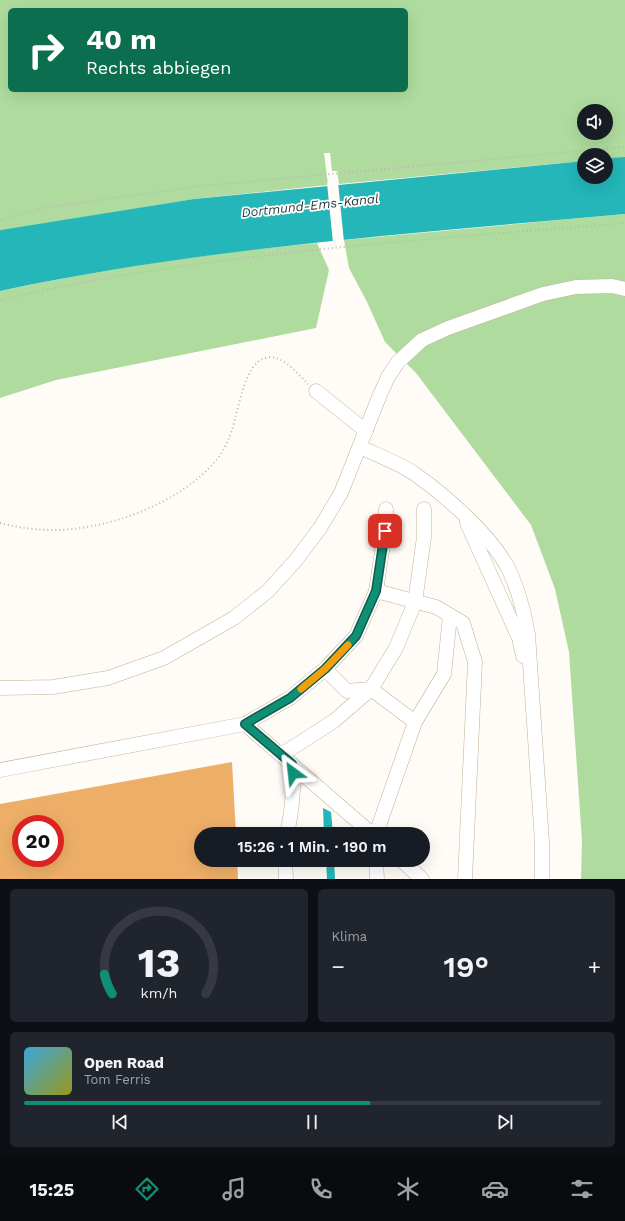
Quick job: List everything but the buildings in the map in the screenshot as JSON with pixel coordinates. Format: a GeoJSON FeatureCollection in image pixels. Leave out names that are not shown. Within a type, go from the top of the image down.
{"type":"FeatureCollection","features":[{"type":"Feature","properties":{"kind":"lane"},"geometry":{"type":"LineString","coordinates":[[0,688],[53,687],[108,678],[164,658],[234,618],[268,591],[296,560],[320,528],[341,493],[388,377],[398,362],[422,340],[448,328],[543,294],[576,287],[612,286],[625,289]]}},
{"type":"Feature","properties":{"kind":"lane"},"geometry":{"type":"LineString","coordinates":[[316,391],[366,431]]}},
{"type":"Feature","properties":{"kind":"lane"},"geometry":{"type":"LineString","coordinates":[[360,447],[414,474],[455,506],[468,525],[519,638],[532,694],[542,842],[542,879]]}},
{"type":"Feature","properties":{"kind":"lane"},"geometry":{"type":"LineString","coordinates":[[0,770],[245,724],[290,698],[325,669],[356,636],[376,591],[385,531],[386,509]]}},
{"type":"Feature","properties":{"kind":"lane"},"geometry":{"type":"LineString","coordinates":[[281,755],[334,721],[371,689],[396,648],[415,602],[424,537],[424,509]]}},
{"type":"Feature","properties":{"kind":"lane"},"geometry":{"type":"LineString","coordinates":[[376,591],[436,607],[463,623],[476,662],[466,879]]}},
{"type":"Feature","properties":{"kind":"lane"},"geometry":{"type":"LineString","coordinates":[[378,827],[415,722],[444,674],[450,616]]}},
{"type":"Feature","properties":{"kind":"lane"},"geometry":{"type":"LineString","coordinates":[[325,669],[347,691],[371,689],[415,722]]}},
{"type":"Feature","properties":{"kind":"lane"},"geometry":{"type":"LineString","coordinates":[[245,724],[364,827]]}},
{"type":"Feature","properties":{"kind":"lane"},"geometry":{"type":"LineString","coordinates":[[289,827],[292,807],[292,764]]}},
{"type":"Feature","properties":{"kind":"lane"},"geometry":{"type":"LineString","coordinates":[[285,867],[286,879]]}},
{"type":"Feature","properties":{"kind":"lane"},"geometry":{"type":"LineString","coordinates":[[376,867],[377,879]]}},
{"type":"Feature","properties":{"kind":"lane"},"geometry":{"type":"LineString","coordinates":[[409,867],[422,879]]}},
{"type":"Feature","properties":{"kind":"path"},"geometry":{"type":"LineString","coordinates":[[0,220],[43,208],[200,186],[625,146]]}},
{"type":"Feature","properties":{"kind":"path"},"geometry":{"type":"LineString","coordinates":[[0,300],[60,286],[196,264],[340,247],[625,223]]}},
{"type":"Feature","properties":{"kind":"path"},"geometry":{"type":"LineString","coordinates":[[0,523],[26,529],[53,530],[86,527],[128,516],[161,502],[195,481],[218,459],[230,437],[250,372],[258,362],[271,357],[281,358],[316,391]]}},
{"type":"Feature","properties":{"kind":"green space"},"geometry":{"type":"Polygon","coordinates":[[[0,0],[625,0],[625,157],[613,158],[613,148],[577,148],[577,162],[339,184],[337,171],[332,171],[330,153],[324,153],[328,185],[194,199],[0,231],[0,0]]]}},
{"type":"Feature","properties":{"kind":"green space"},"geometry":{"type":"Polygon","coordinates":[[[625,214],[625,879],[581,879],[582,841],[569,652],[555,589],[531,525],[416,373],[385,342],[367,302],[349,268],[344,240],[625,214]]]}},
{"type":"Feature","properties":{"kind":"green space"},"geometry":{"type":"Polygon","coordinates":[[[317,243],[329,270],[316,328],[56,380],[0,398],[0,291],[158,262],[317,243]]]}},
{"type":"Feature","properties":{"kind":"water","name":"Dortmund-Ems-Kanal"},"geometry":{"type":"Polygon","coordinates":[[[625,157],[625,214],[390,235],[233,252],[77,276],[0,291],[1,230],[194,199],[577,162],[577,184],[613,184],[613,158],[625,157]]]}},
{"type":"Feature","properties":{"kind":"water"},"geometry":{"type":"Polygon","coordinates":[[[323,808],[331,812],[332,827],[324,827],[323,808]]]}},
{"type":"Feature","properties":{"kind":"water"},"geometry":{"type":"Polygon","coordinates":[[[326,867],[334,867],[335,879],[327,879],[326,867]]]}},
{"type":"Feature","properties":{"kind":"pier"},"geometry":{"type":"Polygon","coordinates":[[[338,182],[344,242],[333,243],[327,183],[338,182]]]}},
{"type":"Feature","properties":{"kind":"slow traffic"},"geometry":{"type":"LineString","coordinates":[[301,689],[325,669],[348,645]]}},
{"type":"Feature","properties":{"kind":"route"},"geometry":{"type":"LineString","coordinates":[[293,773],[292,764],[245,724],[290,698],[325,669],[356,636],[376,591],[385,531]]}}]}
